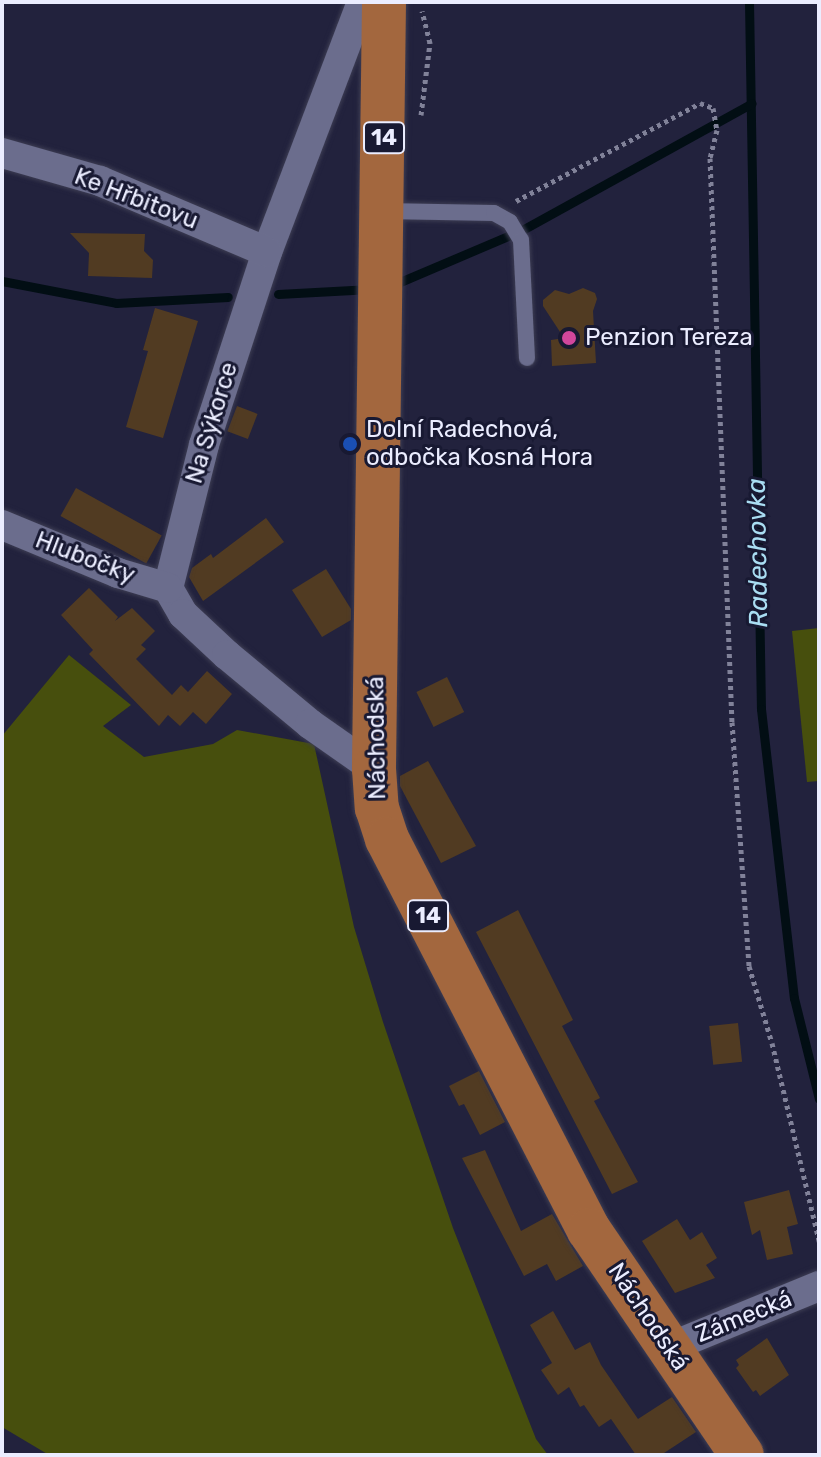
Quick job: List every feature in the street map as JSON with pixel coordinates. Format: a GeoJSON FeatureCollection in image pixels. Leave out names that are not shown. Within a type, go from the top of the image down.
{"type":"FeatureCollection","features":[{"type":"Feature","properties":{"kind":"main road","name":"Náchodská"},"geometry":{"type":"LineString","coordinates":[[384,2],[374,769],[377,808],[387,839],[589,1230],[742,1455]]}},
{"type":"Feature","properties":{"kind":"street","name":"Na Sýkorce"},"geometry":{"type":"LineString","coordinates":[[168,588],[204,445],[267,252],[362,2]]}},
{"type":"Feature","properties":{"kind":"street","name":"Ke Hřbitovu"},"geometry":{"type":"LineString","coordinates":[[2,153],[100,181],[267,252]]}},
{"type":"Feature","properties":{"kind":"street","name":"Hlubočky"},"geometry":{"type":"LineString","coordinates":[[2,525],[118,573],[168,588]]}},
{"type":"Feature","properties":{"kind":"street"},"geometry":{"type":"LineString","coordinates":[[168,588],[183,614],[227,655],[310,724],[374,769]]}},
{"type":"Feature","properties":{"kind":"street","name":"Zámecká"},"geometry":{"type":"LineString","coordinates":[[668,1348],[819,1286]]}},
{"type":"Feature","properties":{"kind":"lane"},"geometry":{"type":"LineString","coordinates":[[383,211],[494,213],[510,222],[521,240],[527,358]]}},
{"type":"Feature","properties":{"kind":"path"},"geometry":{"type":"LineString","coordinates":[[494,213],[700,103],[713,108],[717,130],[710,158],[732,722],[749,966],[772,1043],[819,1241]]}},
{"type":"Feature","properties":{"kind":"green space"},"geometry":{"type":"Polygon","coordinates":[[[819,628],[819,781],[807,782],[792,631],[819,628]]]}},
{"type":"Feature","properties":{"kind":"green space"},"geometry":{"type":"Polygon","coordinates":[[[69,655],[131,705],[103,726],[144,757],[213,744],[237,730],[314,744],[354,927],[383,1022],[453,1228],[536,1439],[548,1455],[49,1455],[2,1427],[2,736],[69,655]]]}},
{"type":"Feature","properties":{"kind":"building"},"geometry":{"type":"Polygon","coordinates":[[[70,233],[145,234],[144,251],[153,260],[152,278],[88,276],[89,253],[70,233]]]}},
{"type":"Feature","properties":{"kind":"building","name":"Penzion Tereza"},"geometry":{"type":"Polygon","coordinates":[[[583,288],[595,293],[597,299],[593,311],[596,363],[552,366],[551,340],[564,338],[543,306],[543,300],[555,290],[569,294],[583,288]]]}},
{"type":"Feature","properties":{"kind":"building"},"geometry":{"type":"Polygon","coordinates":[[[155,308],[198,321],[163,438],[126,427],[148,351],[143,350],[155,308]]]}},
{"type":"Feature","properties":{"kind":"building"},"geometry":{"type":"Polygon","coordinates":[[[237,406],[258,414],[248,439],[227,431],[237,406]]]}},
{"type":"Feature","properties":{"kind":"building"},"geometry":{"type":"Polygon","coordinates":[[[76,488],[162,536],[146,563],[60,516],[76,488]]]}},
{"type":"Feature","properties":{"kind":"building"},"geometry":{"type":"Polygon","coordinates":[[[266,518],[284,542],[203,601],[189,577],[192,568],[211,554],[213,558],[266,518]]]}},
{"type":"Feature","properties":{"kind":"building"},"geometry":{"type":"Polygon","coordinates":[[[326,569],[351,609],[351,620],[322,637],[292,590],[326,569]]]}},
{"type":"Feature","properties":{"kind":"building"},"geometry":{"type":"Polygon","coordinates":[[[89,588],[118,617],[115,621],[132,608],[155,631],[141,645],[146,649],[136,659],[172,695],[181,685],[188,692],[207,671],[232,694],[206,724],[193,712],[180,726],[168,715],[159,726],[89,654],[93,650],[61,615],[89,588]]]}},
{"type":"Feature","properties":{"kind":"building"},"geometry":{"type":"Polygon","coordinates":[[[447,677],[464,712],[434,727],[416,692],[447,677]]]}},
{"type":"Feature","properties":{"kind":"building"},"geometry":{"type":"Polygon","coordinates":[[[428,761],[476,846],[441,863],[400,786],[400,776],[428,761]]]}},
{"type":"Feature","properties":{"kind":"building"},"geometry":{"type":"Polygon","coordinates":[[[518,910],[573,1020],[562,1026],[600,1098],[594,1101],[638,1182],[612,1194],[476,932],[518,910]]]}},
{"type":"Feature","properties":{"kind":"building"},"geometry":{"type":"Polygon","coordinates":[[[738,1023],[742,1062],[713,1065],[709,1026],[738,1023]]]}},
{"type":"Feature","properties":{"kind":"building"},"geometry":{"type":"Polygon","coordinates":[[[479,1071],[505,1122],[480,1135],[464,1104],[459,1106],[449,1086],[479,1071]]]}},
{"type":"Feature","properties":{"kind":"building"},"geometry":{"type":"Polygon","coordinates":[[[485,1150],[521,1231],[552,1214],[583,1266],[556,1281],[547,1264],[524,1276],[462,1158],[485,1150]]]}},
{"type":"Feature","properties":{"kind":"building"},"geometry":{"type":"Polygon","coordinates":[[[789,1190],[798,1224],[787,1227],[793,1254],[767,1260],[760,1230],[752,1235],[744,1202],[789,1190]]]}},
{"type":"Feature","properties":{"kind":"building"},"geometry":{"type":"Polygon","coordinates":[[[677,1219],[690,1240],[702,1232],[717,1258],[706,1265],[715,1278],[675,1293],[642,1241],[677,1219]]]}},
{"type":"Feature","properties":{"kind":"building"},"geometry":{"type":"Polygon","coordinates":[[[553,1311],[575,1350],[590,1342],[601,1365],[638,1419],[672,1397],[696,1432],[661,1455],[636,1455],[611,1419],[599,1427],[584,1405],[580,1407],[569,1387],[558,1395],[541,1370],[552,1363],[530,1325],[553,1311]]]}},
{"type":"Feature","properties":{"kind":"building"},"geometry":{"type":"Polygon","coordinates":[[[767,1338],[789,1375],[760,1396],[756,1390],[753,1392],[736,1368],[739,1365],[736,1360],[767,1338]]]}},
{"type":"Feature","properties":{"kind":"waterway","name":"Radechovka"},"geometry":{"type":"LineString","coordinates":[[749,2],[761,709],[794,998],[819,1099]]}},
{"type":"Feature","properties":{"kind":"waterway"},"geometry":{"type":"LineString","coordinates":[[393,285],[524,229],[752,103]]}},
{"type":"Feature","properties":{"kind":"waterway"},"geometry":{"type":"LineString","coordinates":[[2,281],[116,303],[228,297]]}},
{"type":"Feature","properties":{"kind":"waterway"},"geometry":{"type":"LineString","coordinates":[[278,294],[371,289]]}},
{"type":"Feature","properties":{"kind":"place","name":"Penzion Tereza"},"geometry":{"type":"Point","coordinates":[569,338]}},
{"type":"Feature","properties":{"kind":"place","name":"Dolní Radechová, odbočka Kosná Hora"},"geometry":{"type":"Point","coordinates":[350,444]}}]}
